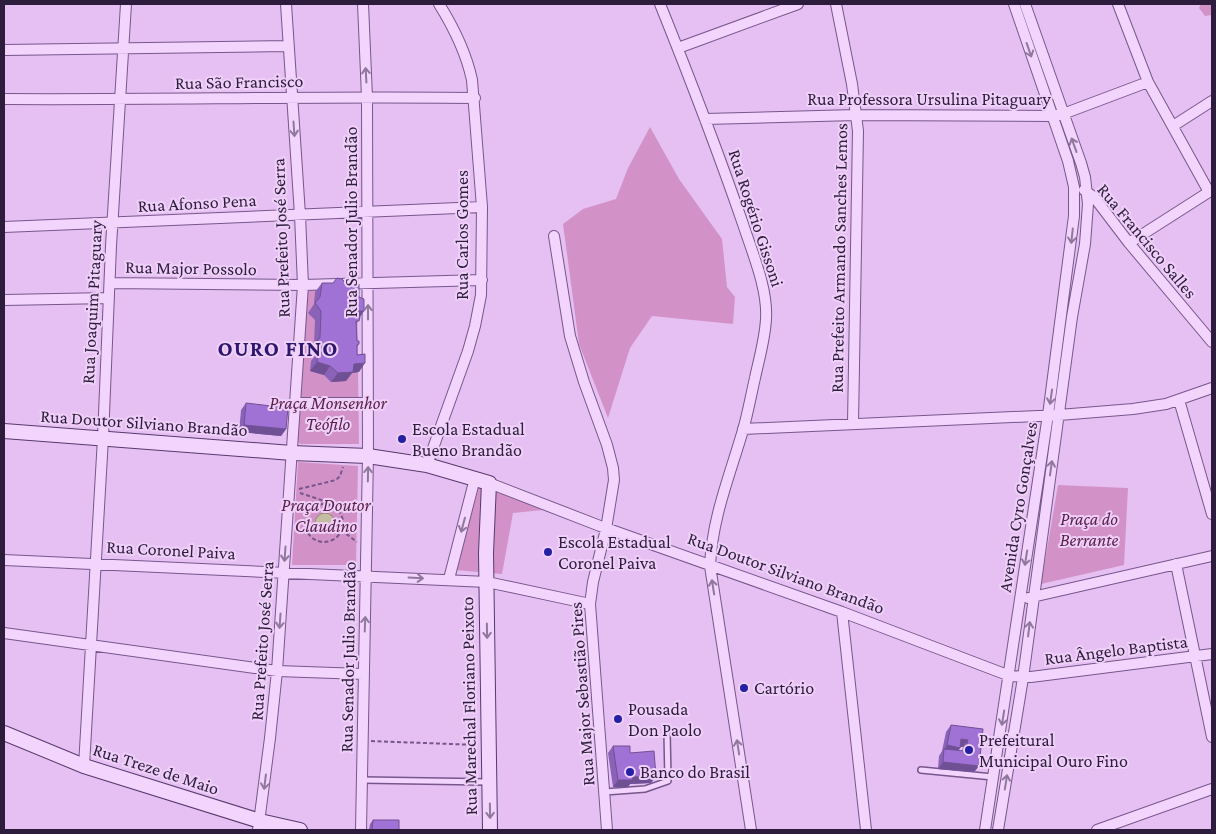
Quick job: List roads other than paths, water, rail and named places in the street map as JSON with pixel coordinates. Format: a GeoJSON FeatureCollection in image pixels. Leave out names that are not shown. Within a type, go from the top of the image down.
{"type":"FeatureCollection","features":[{"type":"Feature","properties":{"kind":"street","name":"Rua Joaquim Pitaguary"},"geometry":{"type":"LineString","coordinates":[[84,766],[112,223],[126,4]]}},
{"type":"Feature","properties":{"kind":"street","name":"Rua Prefeito José Serra"},"geometry":{"type":"LineString","coordinates":[[259,826],[270,738],[284,572],[302,285],[300,215],[286,4]]}},
{"type":"Feature","properties":{"kind":"street","name":"Rua Senador Julio Brandão"},"geometry":{"type":"LineString","coordinates":[[361,830],[368,456],[367,97],[363,4]]}},
{"type":"Feature","properties":{"kind":"street","name":"Rua Carlos Gomes"},"geometry":{"type":"LineString","coordinates":[[427,465],[468,351],[478,311],[482,280],[482,207],[471,73],[456,32],[439,4]]}},
{"type":"Feature","properties":{"kind":"street","name":"Rua Rogério Gissoni"},"geometry":{"type":"LineString","coordinates":[[660,4],[706,119],[756,262],[766,304],[763,345],[743,429],[715,523],[711,544],[710,566],[751,830]]}},
{"type":"Feature","properties":{"kind":"street"},"geometry":{"type":"LineString","coordinates":[[678,48],[798,4]]}},
{"type":"Feature","properties":{"kind":"street","name":"Rua Prefeito Armando Sanches Lemos"},"geometry":{"type":"LineString","coordinates":[[836,4],[856,115],[859,151],[853,424]]}},
{"type":"Feature","properties":{"kind":"street","name":"Avenida Cyro Gonçalves"},"geometry":{"type":"LineString","coordinates":[[998,830],[1034,597],[1067,317],[1074,187],[1068,161],[1014,4]]}},
{"type":"Feature","properties":{"kind":"street"},"geometry":{"type":"LineString","coordinates":[[1025,4],[1081,163],[1088,192]]}},
{"type":"Feature","properties":{"kind":"street"},"geometry":{"type":"LineString","coordinates":[[1118,4],[1148,82],[1211,191],[1129,243]]}},
{"type":"Feature","properties":{"kind":"street"},"geometry":{"type":"LineString","coordinates":[[1024,33],[1034,29]]}},
{"type":"Feature","properties":{"kind":"street","name":"Rua São Francisco"},"geometry":{"type":"LineString","coordinates":[[4,50],[288,46]]}},
{"type":"Feature","properties":{"kind":"street","name":"Rua Professora Ursulina Pitaguary"},"geometry":{"type":"LineString","coordinates":[[706,119],[856,115],[1052,116],[1063,114],[1148,82]]}},
{"type":"Feature","properties":{"kind":"street","name":"Rua São Francisco"},"geometry":{"type":"LineString","coordinates":[[4,98],[120,100],[367,97],[474,98]]}},
{"type":"Feature","properties":{"kind":"street"},"geometry":{"type":"LineString","coordinates":[[1173,126],[1212,101]]}},
{"type":"Feature","properties":{"kind":"street","name":"Rua Francisco Salles"},"geometry":{"type":"LineString","coordinates":[[1074,187],[1088,192],[1099,203],[1129,243],[1212,342]]}},
{"type":"Feature","properties":{"kind":"street","name":"Avenida Cyro Gonçalves"},"geometry":{"type":"LineString","coordinates":[[1067,317],[1084,244],[1088,192]]}},
{"type":"Feature","properties":{"kind":"street","name":"Rua Afonso Pena"},"geometry":{"type":"LineString","coordinates":[[4,227],[482,207]]}},
{"type":"Feature","properties":{"kind":"street","name":"Rua Major Sebastião Pires"},"geometry":{"type":"LineString","coordinates":[[554,236],[570,336],[613,468],[614,480],[606,529],[593,582],[590,604],[607,830]]}},
{"type":"Feature","properties":{"kind":"street"},"geometry":{"type":"LineString","coordinates":[[302,285],[482,280]]}},
{"type":"Feature","properties":{"kind":"street","name":"Rua Major Possolo"},"geometry":{"type":"LineString","coordinates":[[110,283],[302,285]]}},
{"type":"Feature","properties":{"kind":"street"},"geometry":{"type":"LineString","coordinates":[[4,300],[109,298]]}},
{"type":"Feature","properties":{"kind":"street"},"geometry":{"type":"LineString","coordinates":[[743,429],[1054,415],[1152,407],[1212,388]]}},
{"type":"Feature","properties":{"kind":"street"},"geometry":{"type":"LineString","coordinates":[[1179,400],[1212,514]]}},
{"type":"Feature","properties":{"kind":"street"},"geometry":{"type":"LineString","coordinates":[[295,403],[368,403]]}},
{"type":"Feature","properties":{"kind":"street","name":"Avenida Cyro Gonçalves"},"geometry":{"type":"LineString","coordinates":[[985,830],[1010,676],[1020,600],[1054,415]]}},
{"type":"Feature","properties":{"kind":"street","name":"Rua Doutor Silviano Brandão"},"geometry":{"type":"LineString","coordinates":[[4,432],[292,453],[368,456],[427,465],[482,480],[606,529],[842,612],[1010,676],[1023,678]]}},
{"type":"Feature","properties":{"kind":"street"},"geometry":{"type":"LineString","coordinates":[[449,579],[482,480]]}},
{"type":"Feature","properties":{"kind":"street","name":"Rua Marechal Floriano Peixoto"},"geometry":{"type":"LineString","coordinates":[[482,480],[487,582],[490,830]]}},
{"type":"Feature","properties":{"kind":"street"},"geometry":{"type":"LineString","coordinates":[[1020,600],[1212,556]]}},
{"type":"Feature","properties":{"kind":"street","name":"Rua Coronel Paiva"},"geometry":{"type":"LineString","coordinates":[[4,560],[449,579],[487,582],[590,604]]}},
{"type":"Feature","properties":{"kind":"street"},"geometry":{"type":"LineString","coordinates":[[1176,564],[1212,737]]}},
{"type":"Feature","properties":{"kind":"street"},"geometry":{"type":"LineString","coordinates":[[842,612],[866,830]]}},
{"type":"Feature","properties":{"kind":"street"},"geometry":{"type":"LineString","coordinates":[[4,633],[276,670],[364,674]]}},
{"type":"Feature","properties":{"kind":"street","name":"Rua Ângelo Baptista"},"geometry":{"type":"LineString","coordinates":[[1023,678],[1212,654]]}},
{"type":"Feature","properties":{"kind":"street","name":"Rua Treze de Maio"},"geometry":{"type":"LineString","coordinates":[[4,733],[84,766],[259,826],[300,830]]}},
{"type":"Feature","properties":{"kind":"street"},"geometry":{"type":"LineString","coordinates":[[1096,830],[1212,789]]}},
{"type":"Feature","properties":{"kind":"lane"},"geometry":{"type":"LineString","coordinates":[[605,792],[645,789],[668,781],[667,731]]}},
{"type":"Feature","properties":{"kind":"lane"},"geometry":{"type":"LineString","coordinates":[[921,770],[994,777]]}},
{"type":"Feature","properties":{"kind":"lane"},"geometry":{"type":"LineString","coordinates":[[362,780],[489,782]]}},
{"type":"Feature","properties":{"kind":"place","name":"Escola Estadual Bueno Brandão"},"geometry":{"type":"Point","coordinates":[402,439]}},
{"type":"Feature","properties":{"kind":"place","name":"Escola Estadual Coronel Paiva"},"geometry":{"type":"Point","coordinates":[548,552]}},
{"type":"Feature","properties":{"kind":"place","name":"Cartório"},"geometry":{"type":"Point","coordinates":[744,688]}},
{"type":"Feature","properties":{"kind":"place","name":"Pousada Don Paolo"},"geometry":{"type":"Point","coordinates":[618,719]}},
{"type":"Feature","properties":{"kind":"place","name":"Prefeitural Municipal Ouro Fino"},"geometry":{"type":"Point","coordinates":[969,750]}},
{"type":"Feature","properties":{"kind":"place","name":"Banco do Brasil"},"geometry":{"type":"Point","coordinates":[630,772]}},
{"type":"Feature","properties":{"kind":"district","name":"OURO FINO"},"geometry":{"type":"Point","coordinates":[278,348]}},
{"type":"Feature","properties":{"kind":"park label","name":"Praça Monsenhor Teófilo"},"geometry":{"type":"Point","coordinates":[328,413]}},
{"type":"Feature","properties":{"kind":"park label","name":"Praça Doutor Claudino"},"geometry":{"type":"Point","coordinates":[326,515]}},
{"type":"Feature","properties":{"kind":"park label","name":"Praça do Berrante"},"geometry":{"type":"Point","coordinates":[1089,529]}}]}
